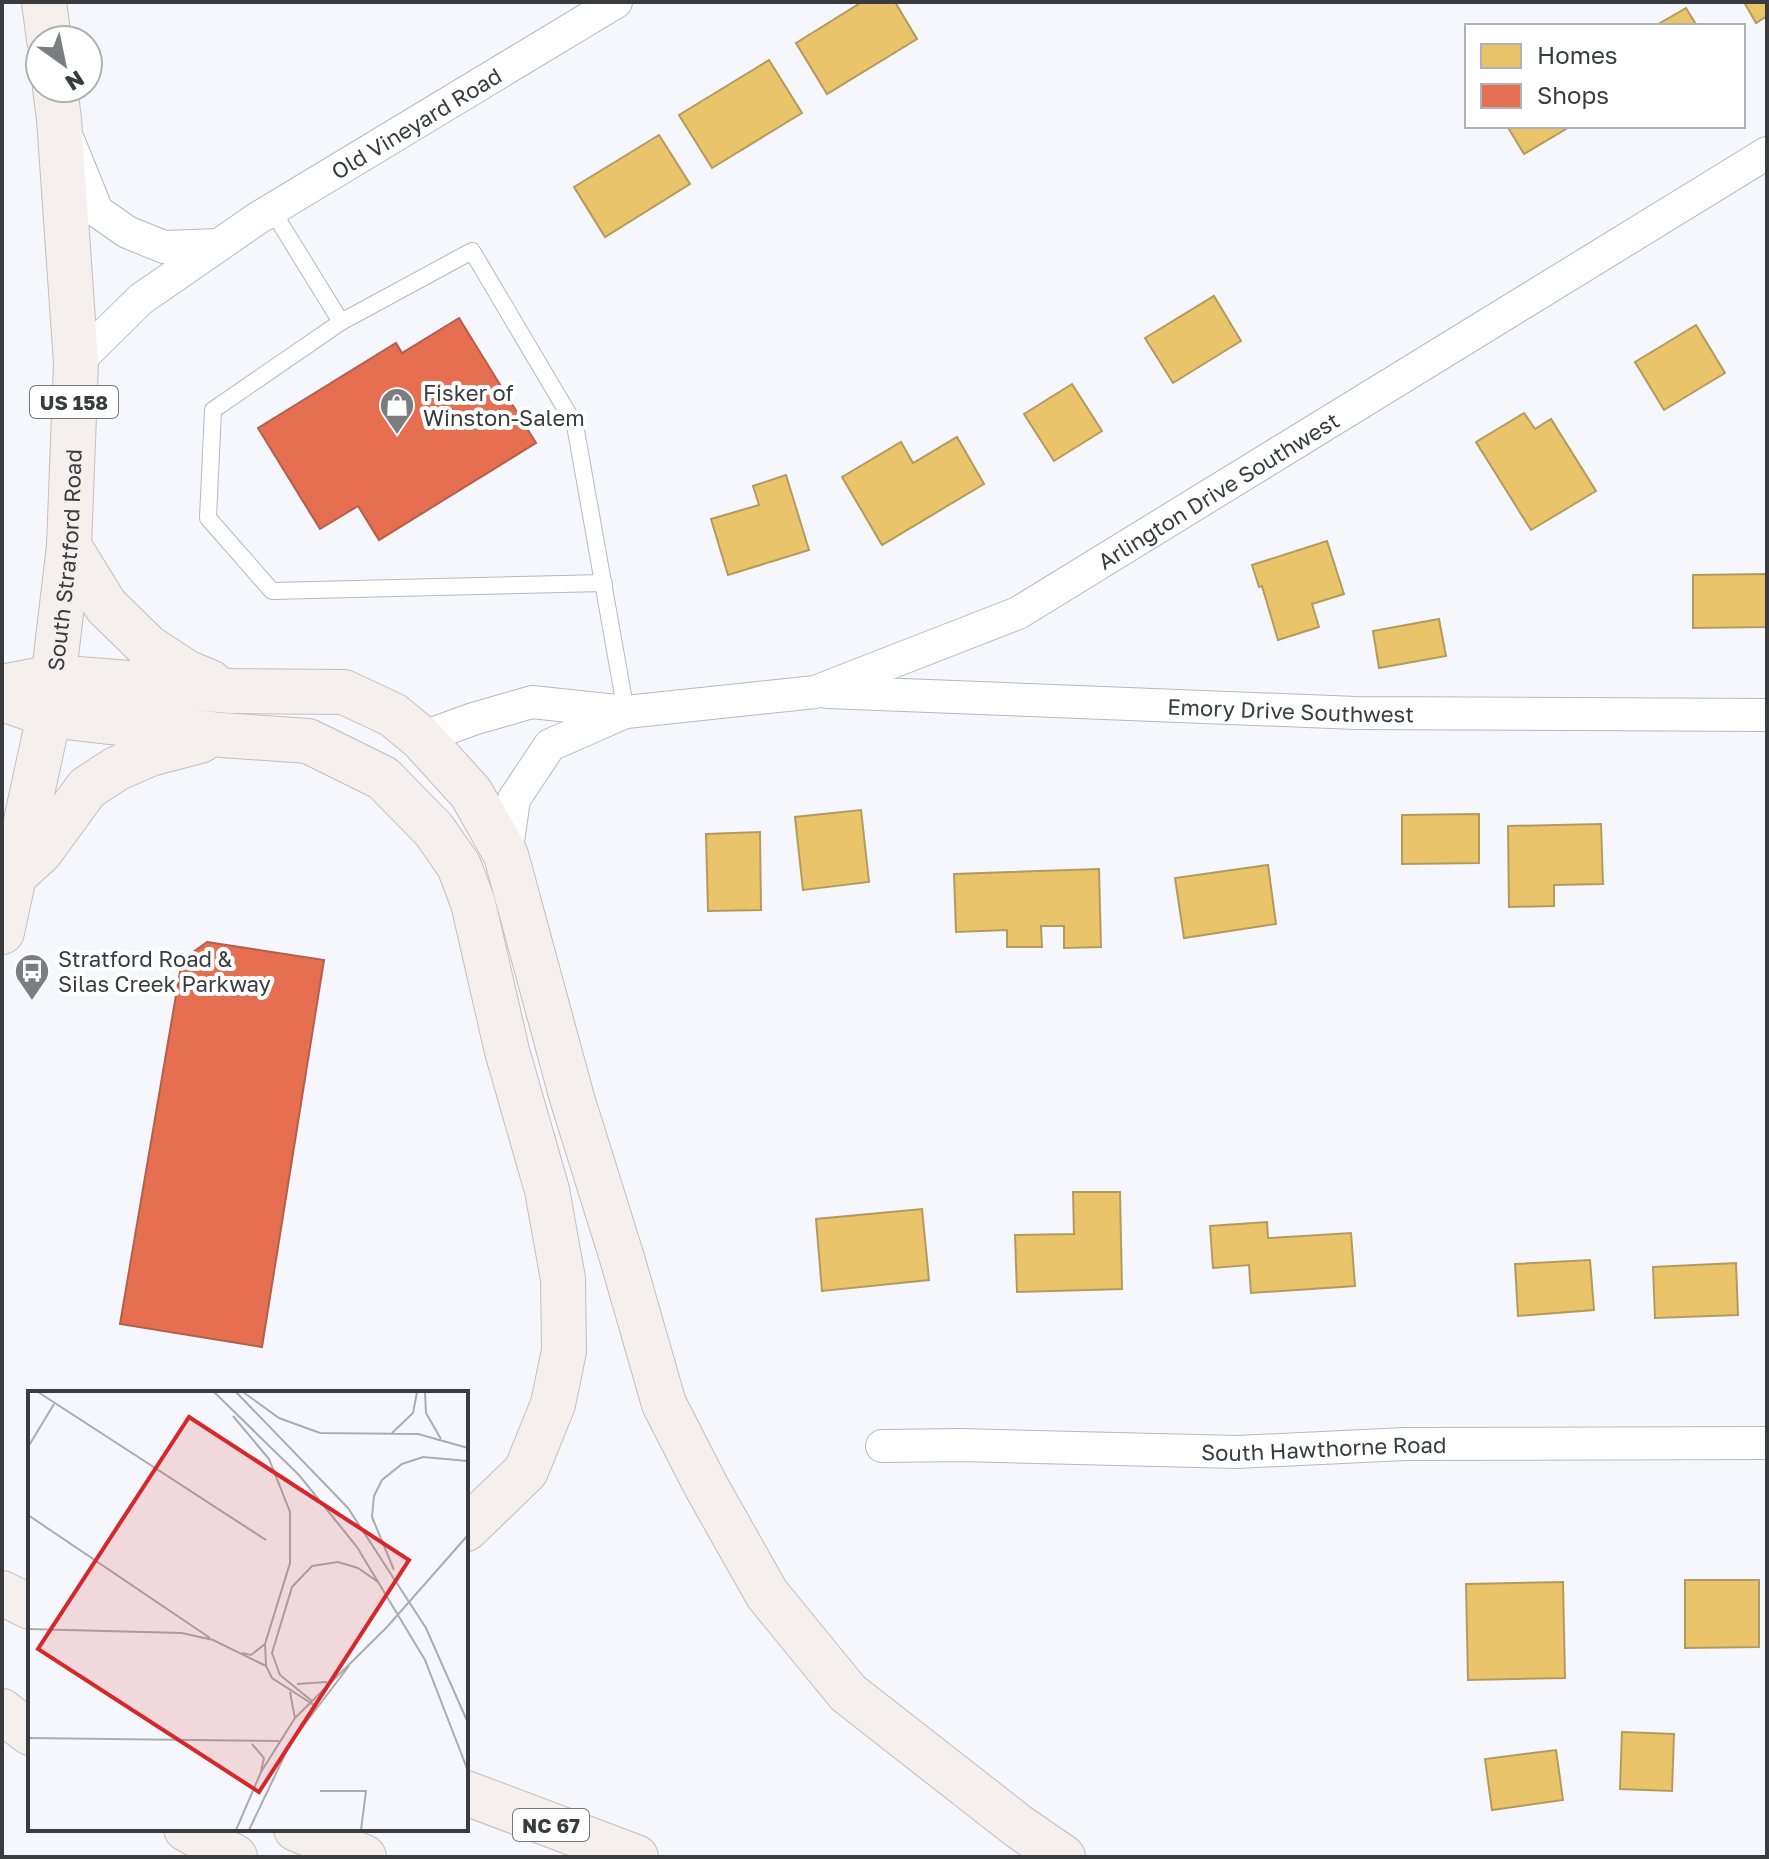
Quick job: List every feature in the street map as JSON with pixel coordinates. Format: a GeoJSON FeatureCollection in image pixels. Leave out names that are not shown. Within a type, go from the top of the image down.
{"type":"FeatureCollection","features":[{"type":"Feature","properties":{"kind":"main road"},"geometry":{"type":"LineString","coordinates":[[44,2],[47,24]]}},
{"type":"Feature","properties":{"kind":"main road","name":"South Stratford Road"},"geometry":{"type":"LineString","coordinates":[[2,932],[51,696],[69,546],[76,363],[57,104]]}},
{"type":"Feature","properties":{"kind":"main road"},"geometry":{"type":"LineString","coordinates":[[69,546],[106,606],[148,647],[186,672],[231,691]]}},
{"type":"Feature","properties":{"kind":"main road"},"geometry":{"type":"LineString","coordinates":[[2,687],[221,735],[308,741],[383,778],[434,830],[459,866],[473,903],[507,1051],[547,1190],[563,1279],[564,1351],[553,1404],[526,1471],[468,1527]]}},
{"type":"Feature","properties":{"kind":"main road"},"geometry":{"type":"LineString","coordinates":[[2,699],[231,691],[344,692],[393,715],[421,738],[471,793],[506,855],[572,1098],[664,1404],[767,1594],[848,1693],[1018,1826],[1063,1857]]}},
{"type":"Feature","properties":{"kind":"main road"},"geometry":{"type":"LineString","coordinates":[[15,875],[41,851],[87,788],[116,769],[150,754],[221,735]]}},
{"type":"Feature","properties":{"kind":"main road"},"geometry":{"type":"LineString","coordinates":[[2,1593],[28,1606]]}},
{"type":"Feature","properties":{"kind":"main road"},"geometry":{"type":"LineString","coordinates":[[2,1710],[28,1720]]}},
{"type":"Feature","properties":{"kind":"main road"},"geometry":{"type":"LineString","coordinates":[[2,1710],[28,1731]]}},
{"type":"Feature","properties":{"kind":"main road","name":"NC 67"},"geometry":{"type":"LineString","coordinates":[[468,1794],[636,1857]]}},
{"type":"Feature","properties":{"kind":"main road"},"geometry":{"type":"LineString","coordinates":[[190,1831],[235,1857]]}},
{"type":"Feature","properties":{"kind":"main road"},"geometry":{"type":"LineString","coordinates":[[301,1831],[364,1857]]}},
{"type":"Feature","properties":{"kind":"street","name":"Old Vineyard Road"},"geometry":{"type":"LineString","coordinates":[[76,363],[141,299],[218,245],[616,2]]}},
{"type":"Feature","properties":{"kind":"street"},"geometry":{"type":"LineString","coordinates":[[57,104],[97,211],[127,232],[164,247],[218,245]]}},
{"type":"Feature","properties":{"kind":"street","name":"Arlington Drive Southwest"},"geometry":{"type":"LineString","coordinates":[[421,738],[532,702],[626,712],[815,692],[1018,613],[1767,153]]}},
{"type":"Feature","properties":{"kind":"street","name":"Emory Drive Southwest"},"geometry":{"type":"LineString","coordinates":[[815,692],[1356,713],[1767,715]]}},
{"type":"Feature","properties":{"kind":"street","name":"Arlington Drive Southwest"},"geometry":{"type":"LineString","coordinates":[[506,855],[514,799],[550,745],[626,712]]}},
{"type":"Feature","properties":{"kind":"street","name":"South Hawthorne Road"},"geometry":{"type":"LineString","coordinates":[[882,1446],[1237,1452],[1405,1444],[1767,1443]]}},
{"type":"Feature","properties":{"kind":"lane"},"geometry":{"type":"LineString","coordinates":[[272,210],[341,322]]}},
{"type":"Feature","properties":{"kind":"lane"},"geometry":{"type":"LineString","coordinates":[[604,583],[272,591],[208,518],[213,410],[341,322],[472,251],[575,425],[604,583],[626,712]]}},
{"type":"Feature","properties":{"kind":"building: Homes"},"geometry":{"type":"Polygon","coordinates":[[[862,2],[895,2],[917,39],[827,94],[796,43],[862,2]]]}},
{"type":"Feature","properties":{"kind":"building: Homes"},"geometry":{"type":"Polygon","coordinates":[[[1744,2],[1767,2],[1767,16],[1756,23],[1744,2]]]}},
{"type":"Feature","properties":{"kind":"building: Homes"},"geometry":{"type":"Polygon","coordinates":[[[1686,8],[1696,24],[1658,24],[1686,8]]]}},
{"type":"Feature","properties":{"kind":"building: Homes"},"geometry":{"type":"Polygon","coordinates":[[[769,60],[802,113],[712,168],[679,115],[769,60]]]}},
{"type":"Feature","properties":{"kind":"building: Homes"},"geometry":{"type":"Polygon","coordinates":[[[1508,128],[1568,128],[1524,154],[1508,128]]]}},
{"type":"Feature","properties":{"kind":"building: Homes"},"geometry":{"type":"Polygon","coordinates":[[[659,135],[690,184],[605,237],[574,187],[659,135]]]}},
{"type":"Feature","properties":{"kind":"building: Homes"},"geometry":{"type":"Polygon","coordinates":[[[1214,296],[1241,341],[1173,383],[1145,338],[1214,296]]]}},
{"type":"Feature","properties":{"kind":"building: Homes"},"geometry":{"type":"Polygon","coordinates":[[[1696,325],[1725,373],[1664,410],[1635,362],[1696,325]]]}},
{"type":"Feature","properties":{"kind":"building: Homes"},"geometry":{"type":"Polygon","coordinates":[[[1072,384],[1102,431],[1054,461],[1024,414],[1072,384]]]}},
{"type":"Feature","properties":{"kind":"building: Homes"},"geometry":{"type":"Polygon","coordinates":[[[1524,413],[1535,429],[1551,419],[1596,491],[1531,530],[1476,442],[1524,413]]]}},
{"type":"Feature","properties":{"kind":"building: Homes"},"geometry":{"type":"Polygon","coordinates":[[[957,437],[984,484],[882,545],[842,477],[901,442],[913,463],[957,437]]]}},
{"type":"Feature","properties":{"kind":"building: Homes"},"geometry":{"type":"Polygon","coordinates":[[[786,475],[809,550],[728,575],[711,519],[759,505],[753,486],[786,475]]]}},
{"type":"Feature","properties":{"kind":"building: Homes"},"geometry":{"type":"Polygon","coordinates":[[[1327,541],[1344,594],[1312,604],[1319,627],[1278,640],[1262,586],[1259,587],[1252,565],[1327,541]]]}},
{"type":"Feature","properties":{"kind":"building: Homes"},"geometry":{"type":"Polygon","coordinates":[[[1767,574],[1767,627],[1693,628],[1693,575],[1767,574]]]}},
{"type":"Feature","properties":{"kind":"building: Homes"},"geometry":{"type":"Polygon","coordinates":[[[1439,619],[1446,656],[1379,668],[1373,631],[1439,619]]]}},
{"type":"Feature","properties":{"kind":"building: Homes"},"geometry":{"type":"Polygon","coordinates":[[[861,810],[869,882],[803,890],[795,817],[861,810]]]}},
{"type":"Feature","properties":{"kind":"building: Homes"},"geometry":{"type":"Polygon","coordinates":[[[1479,814],[1479,863],[1402,864],[1402,815],[1479,814]]]}},
{"type":"Feature","properties":{"kind":"building: Homes"},"geometry":{"type":"Polygon","coordinates":[[[1601,824],[1603,884],[1554,885],[1554,906],[1509,907],[1508,826],[1601,824]]]}},
{"type":"Feature","properties":{"kind":"building: Homes"},"geometry":{"type":"Polygon","coordinates":[[[760,832],[761,910],[708,911],[706,834],[760,832]]]}},
{"type":"Feature","properties":{"kind":"building: Homes"},"geometry":{"type":"Polygon","coordinates":[[[1268,865],[1276,924],[1184,938],[1175,878],[1268,865]]]}},
{"type":"Feature","properties":{"kind":"building: Homes"},"geometry":{"type":"Polygon","coordinates":[[[1099,869],[1101,947],[1064,948],[1064,926],[1041,926],[1042,947],[1007,947],[1007,930],[956,932],[954,874],[1099,869]]]}},
{"type":"Feature","properties":{"kind":"building: Homes"},"geometry":{"type":"Polygon","coordinates":[[[1073,1192],[1120,1192],[1122,1289],[1017,1292],[1015,1235],[1074,1234],[1073,1192]]]}},
{"type":"Feature","properties":{"kind":"building: Homes"},"geometry":{"type":"Polygon","coordinates":[[[922,1209],[929,1280],[822,1291],[816,1219],[922,1209]]]}},
{"type":"Feature","properties":{"kind":"building: Homes"},"geometry":{"type":"Polygon","coordinates":[[[1267,1222],[1268,1238],[1351,1233],[1355,1286],[1251,1293],[1249,1265],[1213,1268],[1210,1226],[1267,1222]]]}},
{"type":"Feature","properties":{"kind":"building: Homes"},"geometry":{"type":"Polygon","coordinates":[[[1590,1260],[1594,1310],[1518,1316],[1515,1264],[1590,1260]]]}},
{"type":"Feature","properties":{"kind":"building: Homes"},"geometry":{"type":"Polygon","coordinates":[[[1736,1263],[1738,1315],[1655,1318],[1653,1267],[1736,1263]]]}},
{"type":"Feature","properties":{"kind":"building: Homes"},"geometry":{"type":"Polygon","coordinates":[[[1685,1580],[1759,1580],[1759,1647],[1685,1648],[1685,1580]]]}},
{"type":"Feature","properties":{"kind":"building: Homes"},"geometry":{"type":"Polygon","coordinates":[[[1563,1582],[1565,1678],[1468,1680],[1466,1584],[1563,1582]]]}},
{"type":"Feature","properties":{"kind":"building: Homes"},"geometry":{"type":"Polygon","coordinates":[[[1622,1732],[1674,1734],[1672,1791],[1620,1789],[1622,1732]]]}},
{"type":"Feature","properties":{"kind":"building: Homes"},"geometry":{"type":"Polygon","coordinates":[[[1556,1750],[1563,1800],[1492,1810],[1485,1759],[1556,1750]]]}},
{"type":"Feature","properties":{"kind":"building: Shops","name":"Fisker of Winston-Salem"},"geometry":{"type":"Polygon","coordinates":[[[459,318],[536,443],[379,540],[358,506],[320,529],[258,428],[396,343],[402,353],[459,318]]]}},
{"type":"Feature","properties":{"kind":"building: Shops"},"geometry":{"type":"Polygon","coordinates":[[[207,942],[324,960],[262,1347],[120,1324],[182,960],[207,942]]]}},
{"type":"Feature","properties":{"kind":"place","name":"Fisker of Winston-Salem"},"geometry":{"type":"Point","coordinates":[397,436]}},
{"type":"Feature","properties":{"kind":"place","name":"Stratford Road & Silas Creek Parkway"},"geometry":{"type":"Point","coordinates":[32,1002]}}]}
